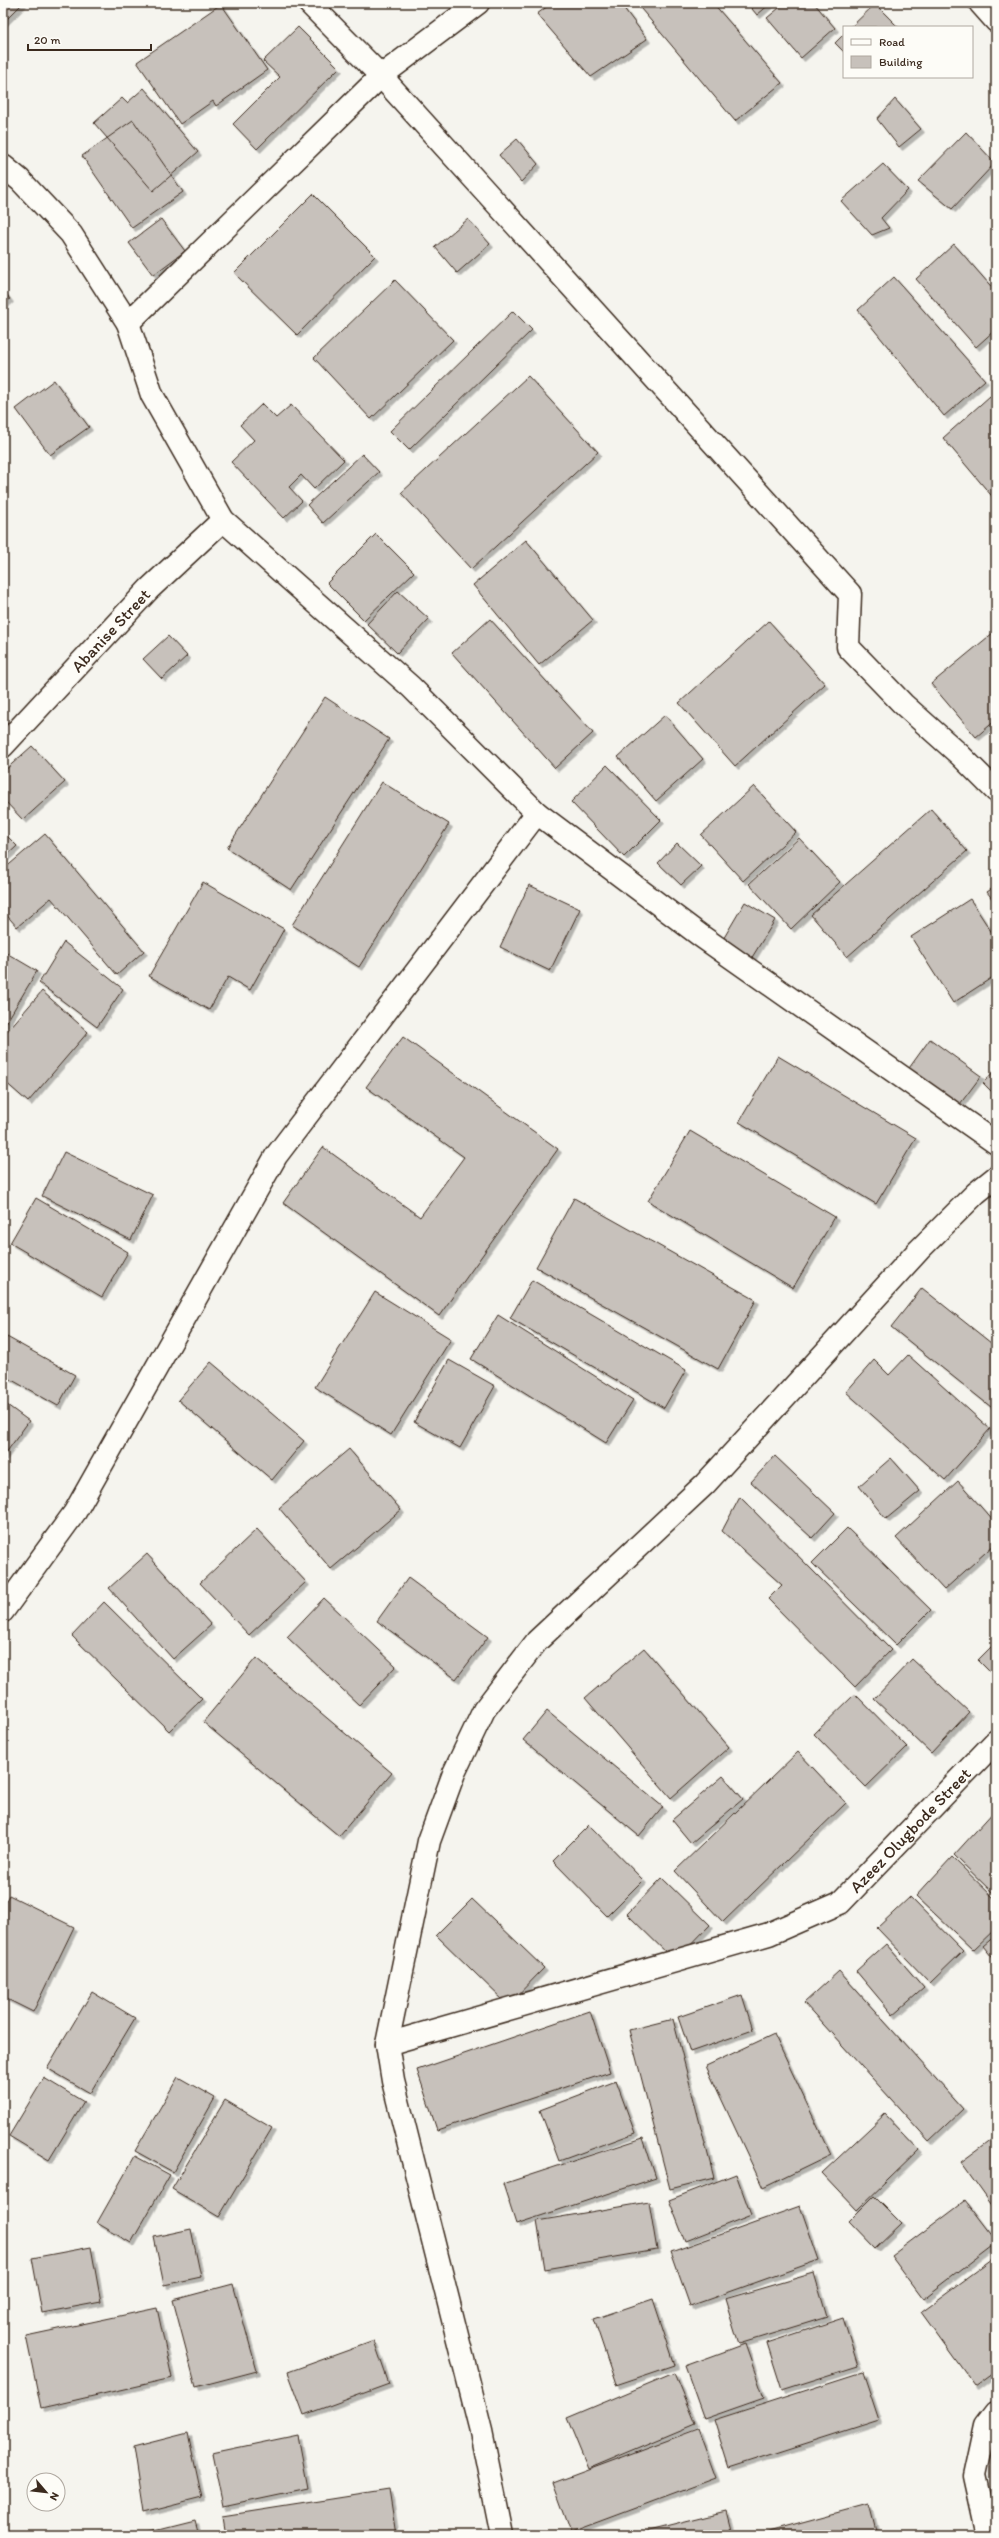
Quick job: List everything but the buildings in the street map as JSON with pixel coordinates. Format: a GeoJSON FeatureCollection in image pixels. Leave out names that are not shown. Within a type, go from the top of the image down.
{"type":"FeatureCollection","features":[{"type":"Feature","properties":{"kind":"street"},"geometry":{"type":"LineString","coordinates":[[309,3],[381,76],[850,594],[848,647],[903,704],[960,755],[996,791]]}},
{"type":"Feature","properties":{"kind":"street"},"geometry":{"type":"LineString","coordinates":[[128,323],[381,76],[478,3]]}},
{"type":"Feature","properties":{"kind":"street"},"geometry":{"type":"LineString","coordinates":[[980,3],[996,21]]}},
{"type":"Feature","properties":{"kind":"street"},"geometry":{"type":"LineString","coordinates":[[3,166],[20,180],[72,234],[128,323],[152,395],[223,520],[411,687],[537,813],[701,936],[996,1143]]}},
{"type":"Feature","properties":{"kind":"street","name":"Abanise Street"},"geometry":{"type":"LineString","coordinates":[[3,746],[149,589],[223,520]]}},
{"type":"Feature","properties":{"kind":"street"},"geometry":{"type":"LineString","coordinates":[[3,1611],[76,1512],[276,1156],[537,813]]}},
{"type":"Feature","properties":{"kind":"street"},"geometry":{"type":"LineString","coordinates":[[502,2535],[481,2431],[393,2081],[387,2044],[429,1841],[454,1773],[484,1710],[537,1641],[705,1484],[919,1250],[976,1193],[996,1177]]}},
{"type":"Feature","properties":{"kind":"street","name":"Azeez Olugbode Street"},"geometry":{"type":"LineString","coordinates":[[387,2044],[769,1934],[840,1903],[996,1741]]}},
{"type":"Feature","properties":{"kind":"street"},"geometry":{"type":"LineString","coordinates":[[988,2535],[975,2476],[986,2425],[996,2412]]}}]}
